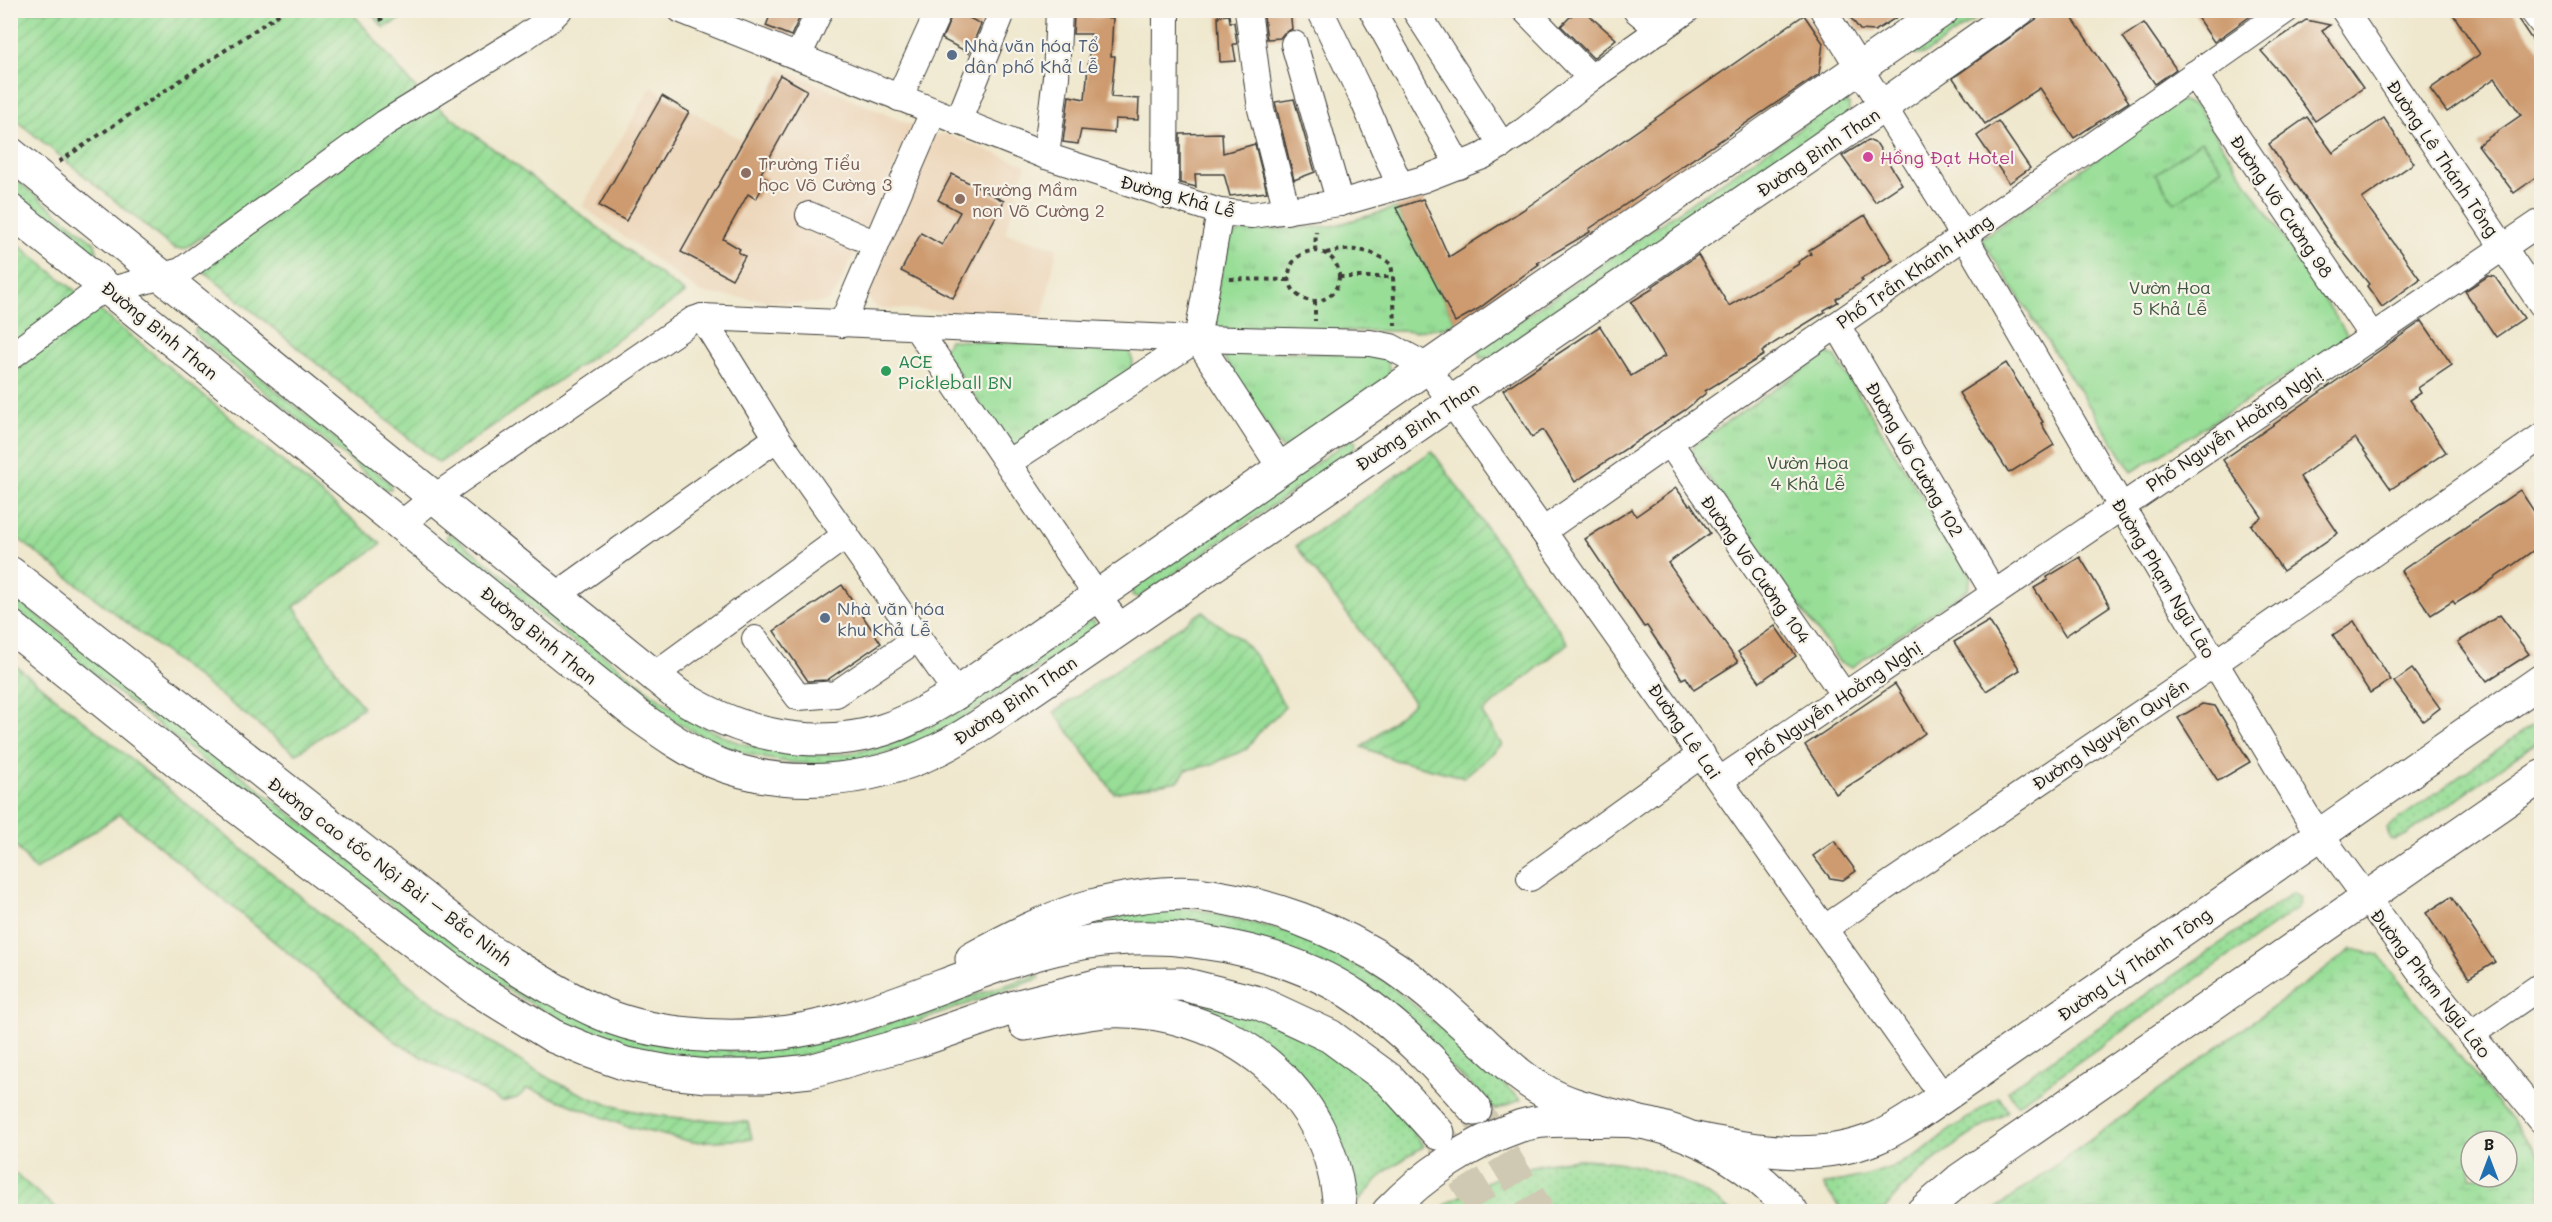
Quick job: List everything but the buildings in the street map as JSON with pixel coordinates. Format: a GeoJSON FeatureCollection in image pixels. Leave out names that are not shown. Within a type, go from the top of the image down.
{"type":"FeatureCollection","features":[{"type":"Feature","properties":{"kind":"highway","name":"Đường cao tốc Nội Bài – Bắc Ninh"},"geometry":{"type":"LineString","coordinates":[[10,573],[490,951],[599,1013],[636,1025],[718,1036],[760,1035],[810,1029],[866,1015],[1003,964],[1091,942],[1130,938],[1173,938],[1277,959],[1356,996],[1422,1049],[1475,1109]]}},
{"type":"Feature","properties":{"kind":"highway"},"geometry":{"type":"LineString","coordinates":[[10,626],[186,768],[475,988],[553,1036],[589,1052],[626,1064],[707,1076],[763,1076],[810,1071],[920,1040],[1015,1007],[1100,985],[1182,984],[1259,1003],[1330,1036],[1390,1080],[1438,1133]]}},
{"type":"Feature","properties":{"kind":"highway"},"geometry":{"type":"LineString","coordinates":[[895,1003],[999,944],[1088,907],[1123,900],[1194,894],[1253,905],[1303,920],[1354,944],[1401,973],[1459,1020],[1517,1073],[1546,1093],[1567,1102],[1636,1122]]}},
{"type":"Feature","properties":{"kind":"highway"},"geometry":{"type":"LineString","coordinates":[[920,1040],[1106,1011],[1194,1023],[1223,1035],[1254,1053],[1277,1073],[1305,1105],[1328,1153],[1337,1187],[1340,1212]]}},
{"type":"Feature","properties":{"kind":"main road"},"geometry":{"type":"LineString","coordinates":[[10,153],[654,675],[695,705],[729,723],[753,730],[798,740],[836,739],[884,730],[918,716],[957,693],[1280,467],[1943,10]]}},
{"type":"Feature","properties":{"kind":"main road","name":"Đường Bình Than"},"geometry":{"type":"LineString","coordinates":[[10,210],[637,715],[669,737],[712,761],[776,778],[825,780],[856,777],[907,763],[934,752],[994,716],[1883,106],[2019,10]]}},
{"type":"Feature","properties":{"kind":"main road","name":"Đường Lý Thánh Tông"},"geometry":{"type":"LineString","coordinates":[[1694,1138],[1783,1153],[1814,1153],[1842,1149],[1877,1138],[1943,1097],[2541,680]]}},
{"type":"Feature","properties":{"kind":"main road"},"geometry":{"type":"LineString","coordinates":[[1922,1212],[1959,1180],[2541,776]]}},
{"type":"Feature","properties":{"kind":"main road"},"geometry":{"type":"LineString","coordinates":[[1388,1212],[1416,1184],[1482,1142],[1523,1126],[1558,1120],[1636,1122],[1694,1138],[1752,1172],[1780,1197],[1792,1212]]}},
{"type":"Feature","properties":{"kind":"street"},"geometry":{"type":"LineString","coordinates":[[10,357],[93,295],[181,271],[385,123],[523,38],[559,10]]}},
{"type":"Feature","properties":{"kind":"street","name":"Đường Khả Lễ"},"geometry":{"type":"LineString","coordinates":[[681,10],[717,17],[798,57],[1046,156],[1220,212],[1252,215],[1340,203],[1459,166],[1502,145],[1687,10]]}},
{"type":"Feature","properties":{"kind":"street"},"geometry":{"type":"LineString","coordinates":[[798,57],[820,10]]}},
{"type":"Feature","properties":{"kind":"street"},"geometry":{"type":"LineString","coordinates":[[899,98],[939,10]]}},
{"type":"Feature","properties":{"kind":"street"},"geometry":{"type":"LineString","coordinates":[[958,122],[1003,10]]}},
{"type":"Feature","properties":{"kind":"street"},"geometry":{"type":"LineString","coordinates":[[1046,156],[1056,77],[1059,10]]}},
{"type":"Feature","properties":{"kind":"street"},"geometry":{"type":"LineString","coordinates":[[1165,195],[1166,10]]}},
{"type":"Feature","properties":{"kind":"street"},"geometry":{"type":"LineString","coordinates":[[1248,10],[1261,109],[1287,211]]}},
{"type":"Feature","properties":{"kind":"street"},"geometry":{"type":"LineString","coordinates":[[1320,10],[1362,97],[1400,186]]}},
{"type":"Feature","properties":{"kind":"street"},"geometry":{"type":"LineString","coordinates":[[1372,10],[1459,166]]}},
{"type":"Feature","properties":{"kind":"street"},"geometry":{"type":"LineString","coordinates":[[1415,10],[1502,145]]}},
{"type":"Feature","properties":{"kind":"street"},"geometry":{"type":"LineString","coordinates":[[1525,10],[1591,78]]}},
{"type":"Feature","properties":{"kind":"street"},"geometry":{"type":"LineString","coordinates":[[1636,10],[1660,30]]}},
{"type":"Feature","properties":{"kind":"street","name":"Đường Phạm Ngũ Lão"},"geometry":{"type":"LineString","coordinates":[[1822,10],[1964,236],[2121,506],[2320,835],[2365,899],[2541,1121]]}},
{"type":"Feature","properties":{"kind":"street","name":"Phố Trần Khánh Hưng"},"geometry":{"type":"LineString","coordinates":[[1543,531],[2286,10]]}},
{"type":"Feature","properties":{"kind":"street","name":"Đường Lê Thánh Tông"},"geometry":{"type":"LineString","coordinates":[[2344,10],[2541,305]]}},
{"type":"Feature","properties":{"kind":"street"},"geometry":{"type":"LineString","coordinates":[[2532,10],[2541,23]]}},
{"type":"Feature","properties":{"kind":"street"},"geometry":{"type":"LineString","coordinates":[[1294,44],[1340,203]]}},
{"type":"Feature","properties":{"kind":"street","name":"Đường Võ Cường 98"},"geometry":{"type":"LineString","coordinates":[[2194,74],[2372,336]]}},
{"type":"Feature","properties":{"kind":"street"},"geometry":{"type":"LineString","coordinates":[[842,324],[933,112]]}},
{"type":"Feature","properties":{"kind":"street"},"geometry":{"type":"LineString","coordinates":[[1220,212],[1197,339],[1280,467]]}},
{"type":"Feature","properties":{"kind":"street"},"geometry":{"type":"LineString","coordinates":[[809,215],[876,244]]}},
{"type":"Feature","properties":{"kind":"street","name":"Phố Nguyễn Hoằng Nghị"},"geometry":{"type":"LineString","coordinates":[[1720,780],[2541,222]]}},
{"type":"Feature","properties":{"kind":"street"},"geometry":{"type":"LineString","coordinates":[[401,524],[435,497],[693,320],[702,317],[1197,339],[1370,343],[1391,347],[1426,366]]}},
{"type":"Feature","properties":{"kind":"street"},"geometry":{"type":"LineString","coordinates":[[702,317],[777,438],[957,693]]}},
{"type":"Feature","properties":{"kind":"street","name":"Đường Võ Cường 102"},"geometry":{"type":"LineString","coordinates":[[1837,325],[1994,593]]}},
{"type":"Feature","properties":{"kind":"street"},"geometry":{"type":"LineString","coordinates":[[916,327],[1097,596],[1121,628]]}},
{"type":"Feature","properties":{"kind":"street"},"geometry":{"type":"LineString","coordinates":[[1009,462],[1197,339]]}},
{"type":"Feature","properties":{"kind":"street","name":"Đường Lê Lai"},"geometry":{"type":"LineString","coordinates":[[1426,366],[1943,1097]]}},
{"type":"Feature","properties":{"kind":"street","name":"Đường Nguyễn Quyền"},"geometry":{"type":"LineString","coordinates":[[1825,928],[2215,663],[2541,436]]}},
{"type":"Feature","properties":{"kind":"street"},"geometry":{"type":"LineString","coordinates":[[557,595],[777,438]]}},
{"type":"Feature","properties":{"kind":"street","name":"Đường Võ Cường 104"},"geometry":{"type":"LineString","coordinates":[[1669,442],[1844,695]]}},
{"type":"Feature","properties":{"kind":"street"},"geometry":{"type":"LineString","coordinates":[[654,675],[846,535]]}},
{"type":"Feature","properties":{"kind":"street"},"geometry":{"type":"LineString","coordinates":[[755,639],[798,697],[836,694],[918,638]]}},
{"type":"Feature","properties":{"kind":"street"},"geometry":{"type":"LineString","coordinates":[[1530,878],[1702,754]]}},
{"type":"Feature","properties":{"kind":"street"},"geometry":{"type":"LineString","coordinates":[[2471,1034],[2541,985]]}},
{"type":"Feature","properties":{"kind":"path"},"geometry":{"type":"LineString","coordinates":[[10,17],[20,10]]}},
{"type":"Feature","properties":{"kind":"path"},"geometry":{"type":"LineString","coordinates":[[38,176],[285,10]]}},
{"type":"Feature","properties":{"kind":"path"},"geometry":{"type":"LineString","coordinates":[[375,11],[384,23]]}},
{"type":"Feature","properties":{"kind":"path"},"geometry":{"type":"LineString","coordinates":[[1315,251],[1316,232]]}},
{"type":"Feature","properties":{"kind":"path"},"geometry":{"type":"LineString","coordinates":[[1325,253],[1337,264],[1338,285],[1331,295],[1315,301],[1298,295],[1289,280],[1291,265],[1302,254],[1352,248],[1372,253],[1391,264],[1395,327]]}},
{"type":"Feature","properties":{"kind":"path"},"geometry":{"type":"LineString","coordinates":[[1339,277],[1393,277]]}},
{"type":"Feature","properties":{"kind":"path"},"geometry":{"type":"LineString","coordinates":[[1224,279],[1289,280]]}},
{"type":"Feature","properties":{"kind":"path"},"geometry":{"type":"LineString","coordinates":[[1315,301],[1315,326]]}},
{"type":"Feature","properties":{"kind":"shaded area","name":"Trường Tiểu học Võ Cường 3"},"geometry":{"type":"Polygon","coordinates":[[[783,69],[913,126],[837,290],[826,302],[793,304],[701,293],[582,206],[651,87],[742,140],[783,69]]]}},
{"type":"Feature","properties":{"kind":"shaded area","name":"Trường Mầm non Võ Cường 2"},"geometry":{"type":"Polygon","coordinates":[[[946,134],[1026,165],[1005,233],[1057,248],[1043,316],[877,308],[865,294],[930,136],[946,134]]]}},
{"type":"Feature","properties":{"kind":"green space"},"geometry":{"type":"Polygon","coordinates":[[[10,11],[351,11],[417,90],[185,249],[174,249],[11,116],[10,11]]]}},
{"type":"Feature","properties":{"kind":"green space"},"geometry":{"type":"Polygon","coordinates":[[[370,11],[414,11],[384,28],[370,11]]]}},
{"type":"Feature","properties":{"kind":"green space"},"geometry":{"type":"Polygon","coordinates":[[[1968,11],[1987,11],[1925,54],[1914,53],[1916,45],[1968,11]]]}},
{"type":"Feature","properties":{"kind":"green space","name":"Vườn Hoa 5 Khả Lễ"},"geometry":{"type":"Polygon","coordinates":[[[2181,100],[2198,108],[2349,337],[2132,472],[1981,239],[2181,100]]]}},
{"type":"Feature","properties":{"kind":"green space"},"geometry":{"type":"Polygon","coordinates":[[[1840,101],[1849,103],[1847,115],[1543,319],[1492,358],[1480,358],[1478,349],[1840,101]]]}},
{"type":"Feature","properties":{"kind":"green space"},"geometry":{"type":"Polygon","coordinates":[[[431,102],[685,293],[439,463],[197,266],[431,102]]]}},
{"type":"Feature","properties":{"kind":"green space"},"geometry":{"type":"Polygon","coordinates":[[[2201,141],[2222,168],[2175,203],[2155,175],[2201,141]]]}},
{"type":"Feature","properties":{"kind":"green space"},"geometry":{"type":"Polygon","coordinates":[[[10,175],[95,243],[97,252],[88,253],[11,190],[10,175]]]}},
{"type":"Feature","properties":{"kind":"green space"},"geometry":{"type":"Polygon","coordinates":[[[1396,208],[1455,322],[1444,327],[1414,331],[1226,330],[1215,327],[1210,321],[1229,241],[1236,233],[1333,226],[1396,208]]]}},
{"type":"Feature","properties":{"kind":"green space"},"geometry":{"type":"Polygon","coordinates":[[[10,238],[162,361],[381,544],[294,607],[347,687],[363,707],[296,754],[11,533],[10,238]]]}},
{"type":"Feature","properties":{"kind":"green space"},"geometry":{"type":"Polygon","coordinates":[[[199,328],[390,483],[391,489],[385,489],[206,344],[195,334],[195,330],[199,328]]]}},
{"type":"Feature","properties":{"kind":"green space"},"geometry":{"type":"Polygon","coordinates":[[[949,340],[1128,348],[1133,362],[1130,371],[1013,451],[943,351],[949,340]]]}},
{"type":"Feature","properties":{"kind":"green space"},"geometry":{"type":"Polygon","coordinates":[[[1231,350],[1382,355],[1388,362],[1390,374],[1293,449],[1281,448],[1224,358],[1231,350]]]}},
{"type":"Feature","properties":{"kind":"green space","name":"Vườn Hoa 4 Khả Lễ"},"geometry":{"type":"Polygon","coordinates":[[[1827,353],[1835,356],[1971,576],[1968,589],[1852,667],[1840,663],[1691,453],[1695,444],[1827,353]]]}},
{"type":"Feature","properties":{"kind":"green space"},"geometry":{"type":"Polygon","coordinates":[[[1351,439],[1356,441],[1354,449],[1139,598],[1132,595],[1133,589],[1351,439]]]}},
{"type":"Feature","properties":{"kind":"green space"},"geometry":{"type":"Polygon","coordinates":[[[1432,451],[1568,643],[1482,713],[1502,745],[1464,777],[1395,760],[1362,747],[1414,703],[1296,546],[1432,451]]]}},
{"type":"Feature","properties":{"kind":"green space"},"geometry":{"type":"Polygon","coordinates":[[[450,533],[649,691],[691,721],[739,743],[794,755],[844,754],[880,747],[904,738],[965,708],[1089,621],[1094,621],[1095,626],[1070,647],[949,727],[925,739],[890,752],[855,761],[821,764],[787,762],[754,756],[721,745],[658,710],[449,541],[446,537],[450,533]]]}},
{"type":"Feature","properties":{"kind":"green space"},"geometry":{"type":"Polygon","coordinates":[[[10,594],[444,934],[730,1051],[770,1049],[847,1035],[1038,975],[1040,978],[886,1035],[794,1058],[717,1061],[648,1051],[592,1035],[566,1024],[489,979],[247,795],[11,608],[10,594]]]}},
{"type":"Feature","properties":{"kind":"green space"},"geometry":{"type":"Polygon","coordinates":[[[1203,611],[1239,638],[1256,657],[1285,707],[1259,732],[1247,749],[1210,765],[1186,770],[1178,781],[1114,793],[1054,712],[1203,611]]]}},
{"type":"Feature","properties":{"kind":"green space"},"geometry":{"type":"Polygon","coordinates":[[[10,661],[422,995],[493,1044],[543,1075],[595,1100],[652,1115],[748,1122],[752,1139],[693,1142],[625,1126],[527,1089],[517,1098],[502,1102],[396,1042],[120,814],[35,870],[11,840],[10,661]]]}},
{"type":"Feature","properties":{"kind":"green space"},"geometry":{"type":"Polygon","coordinates":[[[2541,719],[2541,739],[2406,835],[2395,840],[2390,839],[2387,828],[2392,824],[2541,719]]]}},
{"type":"Feature","properties":{"kind":"green space"},"geometry":{"type":"Polygon","coordinates":[[[2293,893],[2301,898],[2298,908],[2017,1105],[2008,1090],[2293,893]]]}},
{"type":"Feature","properties":{"kind":"green space"},"geometry":{"type":"Polygon","coordinates":[[[1195,909],[1293,933],[1382,979],[1444,1030],[1521,1100],[1494,1110],[1486,1098],[1361,990],[1091,927],[1137,910],[1195,909]]]}},
{"type":"Feature","properties":{"kind":"green space"},"geometry":{"type":"Polygon","coordinates":[[[2352,949],[2378,955],[2518,1129],[2459,1129],[2459,1189],[2519,1189],[2519,1130],[2541,1157],[2541,1211],[1993,1211],[2352,949]]]}},
{"type":"Feature","properties":{"kind":"green space"},"geometry":{"type":"Polygon","coordinates":[[[1182,992],[1255,1011],[1322,1045],[1379,1089],[1424,1146],[1387,1170],[1352,1208],[1302,1084],[1111,995],[1182,992]]]}},
{"type":"Feature","properties":{"kind":"green space"},"geometry":{"type":"Polygon","coordinates":[[[1999,1097],[2008,1111],[1941,1155],[1910,1181],[1883,1211],[1842,1211],[1823,1185],[1896,1166],[1920,1153],[1999,1097]]]}},
{"type":"Feature","properties":{"kind":"green space"},"geometry":{"type":"Polygon","coordinates":[[[1580,1159],[1621,1163],[1660,1173],[1697,1189],[1731,1211],[1437,1211],[1470,1190],[1504,1175],[1541,1164],[1580,1159]]]}},
{"type":"Feature","properties":{"kind":"green space"},"geometry":{"type":"Polygon","coordinates":[[[11,1170],[59,1211],[11,1211],[11,1170]]]}},
{"type":"Feature","properties":{"kind":"tunnel"},"geometry":{"type":"LineString","coordinates":[[1477,1113],[1538,1212]]}},
{"type":"Feature","properties":{"kind":"tunnel"},"geometry":{"type":"LineString","coordinates":[[1439,1135],[1486,1212]]}},
{"type":"Feature","properties":{"kind":"place","name":"Nhà văn hóa Tổ dân phố Khả Lễ"},"geometry":{"type":"Point","coordinates":[952,55]}},
{"type":"Feature","properties":{"kind":"place","name":"Hồng Đạt Hotel"},"geometry":{"type":"Point","coordinates":[1868,157]}},
{"type":"Feature","properties":{"kind":"place","name":"Trường Tiểu học Võ Cường 3"},"geometry":{"type":"Point","coordinates":[746,173]}},
{"type":"Feature","properties":{"kind":"place","name":"Trường Mầm non Võ Cường 2"},"geometry":{"type":"Point","coordinates":[960,199]}},
{"type":"Feature","properties":{"kind":"place","name":"ACE Pickleball BN"},"geometry":{"type":"Point","coordinates":[886,371]}},
{"type":"Feature","properties":{"kind":"place","name":"Nhà văn hóa khu Khả Lễ"},"geometry":{"type":"Point","coordinates":[825,618]}}]}
